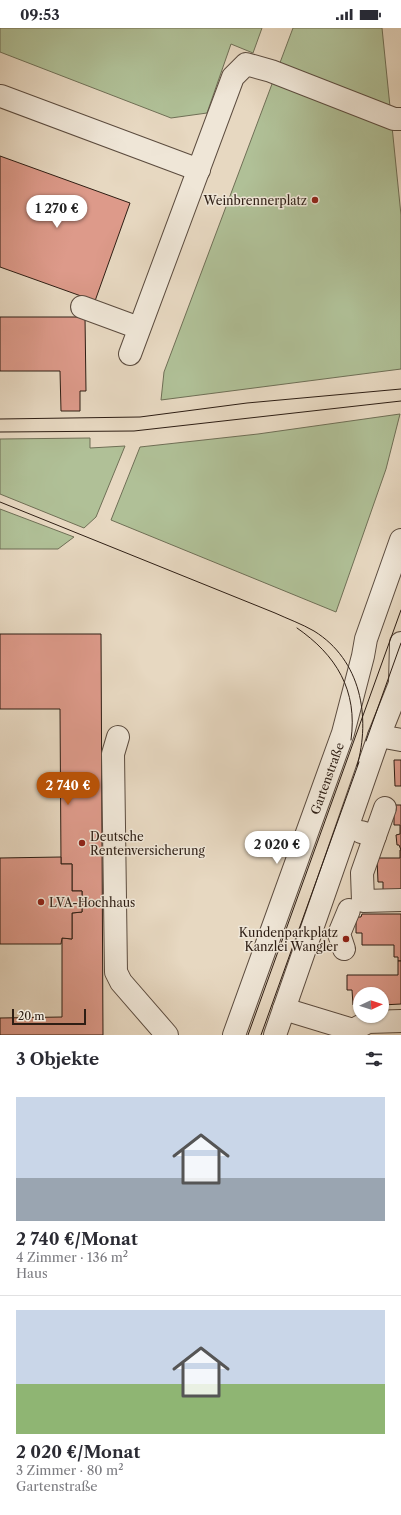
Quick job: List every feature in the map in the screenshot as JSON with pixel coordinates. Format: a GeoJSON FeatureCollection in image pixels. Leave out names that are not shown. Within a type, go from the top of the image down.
{"type":"FeatureCollection","features":[{"type":"Feature","properties":{"kind":"street"},"geometry":{"type":"LineString","coordinates":[[130,354],[233,77],[246,64],[271,71],[394,119],[401,119]]}},
{"type":"Feature","properties":{"kind":"street"},"geometry":{"type":"LineString","coordinates":[[1,96],[199,170]]}},
{"type":"Feature","properties":{"kind":"street"},"geometry":{"type":"LineString","coordinates":[[82,307],[140,328]]}},
{"type":"Feature","properties":{"kind":"street","name":"Gartenstraße"},"geometry":{"type":"LineString","coordinates":[[234,1035],[343,733],[366,639],[401,540]]}},
{"type":"Feature","properties":{"kind":"street"},"geometry":{"type":"LineString","coordinates":[[275,1035],[379,736],[401,682],[401,644]]}},
{"type":"Feature","properties":{"kind":"street"},"geometry":{"type":"LineString","coordinates":[[118,736],[113,754],[116,972],[120,982],[162,1034]]}},
{"type":"Feature","properties":{"kind":"street"},"geometry":{"type":"LineString","coordinates":[[379,736],[401,740]]}},
{"type":"Feature","properties":{"kind":"street"},"geometry":{"type":"LineString","coordinates":[[385,808],[362,873],[363,901],[401,900]]}},
{"type":"Feature","properties":{"kind":"street"},"geometry":{"type":"LineString","coordinates":[[347,827],[375,836]]}},
{"type":"Feature","properties":{"kind":"street"},"geometry":{"type":"LineString","coordinates":[[313,925],[342,942],[349,910]]}},
{"type":"Feature","properties":{"kind":"street"},"geometry":{"type":"LineString","coordinates":[[284,1009],[353,1030],[368,1022],[401,1021]]}},
{"type":"Feature","properties":{"kind":"green space"},"geometry":{"type":"Polygon","coordinates":[[[0,28],[262,28],[253,53],[231,44],[207,113],[171,118],[0,52],[0,28]]]}},
{"type":"Feature","properties":{"kind":"green space"},"geometry":{"type":"Polygon","coordinates":[[[293,28],[382,28],[401,215],[401,369],[161,400],[164,372],[293,28]]]}},
{"type":"Feature","properties":{"kind":"green space"},"geometry":{"type":"Polygon","coordinates":[[[400,414],[386,469],[336,612],[111,520],[140,447],[258,434],[400,414]]]}},
{"type":"Feature","properties":{"kind":"green space"},"geometry":{"type":"Polygon","coordinates":[[[90,438],[90,448],[125,446],[96,517],[84,528],[0,494],[0,439],[90,438]]]}},
{"type":"Feature","properties":{"kind":"green space"},"geometry":{"type":"Polygon","coordinates":[[[0,509],[74,537],[58,549],[0,549],[0,509]]]}},
{"type":"Feature","properties":{"kind":"building"},"geometry":{"type":"Polygon","coordinates":[[[0,156],[130,203],[95,301],[0,267],[0,156]]]}},
{"type":"Feature","properties":{"kind":"building"},"geometry":{"type":"Polygon","coordinates":[[[0,317],[85,317],[86,391],[80,391],[80,411],[61,411],[60,371],[0,371],[0,317]]]}},
{"type":"Feature","properties":{"kind":"building","name":"Deutsche Rentenversicherung"},"geometry":{"type":"Polygon","coordinates":[[[0,634],[101,634],[103,1035],[0,1035],[0,1018],[62,1017],[62,938],[72,939],[72,913],[82,912],[82,891],[72,891],[72,864],[61,864],[60,709],[0,709],[0,634]]]}},
{"type":"Feature","properties":{"kind":"building"},"geometry":{"type":"Polygon","coordinates":[[[394,760],[401,760],[401,786],[395,786],[394,760]]]}},
{"type":"Feature","properties":{"kind":"building"},"geometry":{"type":"Polygon","coordinates":[[[394,805],[401,805],[401,850],[399,845],[397,845],[396,835],[400,834],[400,825],[394,825],[394,805]]]}},
{"type":"Feature","properties":{"kind":"building"},"geometry":{"type":"Polygon","coordinates":[[[400,850],[401,894],[383,890],[383,882],[378,882],[377,858],[400,858],[400,850]]]}},
{"type":"Feature","properties":{"kind":"building","name":"LVA-Hochhaus"},"geometry":{"type":"Polygon","coordinates":[[[61,857],[61,864],[72,864],[72,891],[82,891],[82,912],[72,913],[72,939],[62,938],[61,944],[0,944],[0,858],[61,857]]]}},
{"type":"Feature","properties":{"kind":"building"},"geometry":{"type":"Polygon","coordinates":[[[362,914],[401,914],[401,961],[398,961],[398,957],[394,957],[394,945],[362,945],[362,933],[356,933],[356,917],[361,917],[362,914]]]}},
{"type":"Feature","properties":{"kind":"building"},"geometry":{"type":"Polygon","coordinates":[[[398,961],[401,961],[401,1004],[389,1005],[389,987],[353,987],[353,1005],[352,990],[347,990],[347,975],[398,975],[398,961]]]}},
{"type":"Feature","properties":{"kind":"tram line"},"geometry":{"type":"LineString","coordinates":[[0,419],[140,417],[247,403],[401,389]]}},
{"type":"Feature","properties":{"kind":"tram line"},"geometry":{"type":"LineString","coordinates":[[0,432],[134,431],[401,401]]}},
{"type":"Feature","properties":{"kind":"tram line"},"geometry":{"type":"LineString","coordinates":[[0,502],[275,613],[314,631],[330,643],[343,657],[352,674],[358,691],[362,709],[363,728],[357,766]]}},
{"type":"Feature","properties":{"kind":"tram line"},"geometry":{"type":"LineString","coordinates":[[248,1035],[401,610]]}},
{"type":"Feature","properties":{"kind":"tram line"},"geometry":{"type":"LineString","coordinates":[[297,628],[323,650],[341,675],[351,705],[351,740]]}},
{"type":"Feature","properties":{"kind":"tram line"},"geometry":{"type":"LineString","coordinates":[[366,741],[401,643]]}},
{"type":"Feature","properties":{"kind":"tram line"},"geometry":{"type":"LineString","coordinates":[[261,1035],[359,762]]}},
{"type":"Feature","properties":{"kind":"place","name":"Weinbrennerplatz"},"geometry":{"type":"Point","coordinates":[315,200]}},
{"type":"Feature","properties":{"kind":"place","name":"Deutsche Rentenversicherung"},"geometry":{"type":"Point","coordinates":[82,843]}},
{"type":"Feature","properties":{"kind":"place","name":"LVA-Hochhaus"},"geometry":{"type":"Point","coordinates":[41,902]}},
{"type":"Feature","properties":{"kind":"place","name":"Kundenparkplatz Kanzlei Wangler"},"geometry":{"type":"Point","coordinates":[346,939]}}]}
